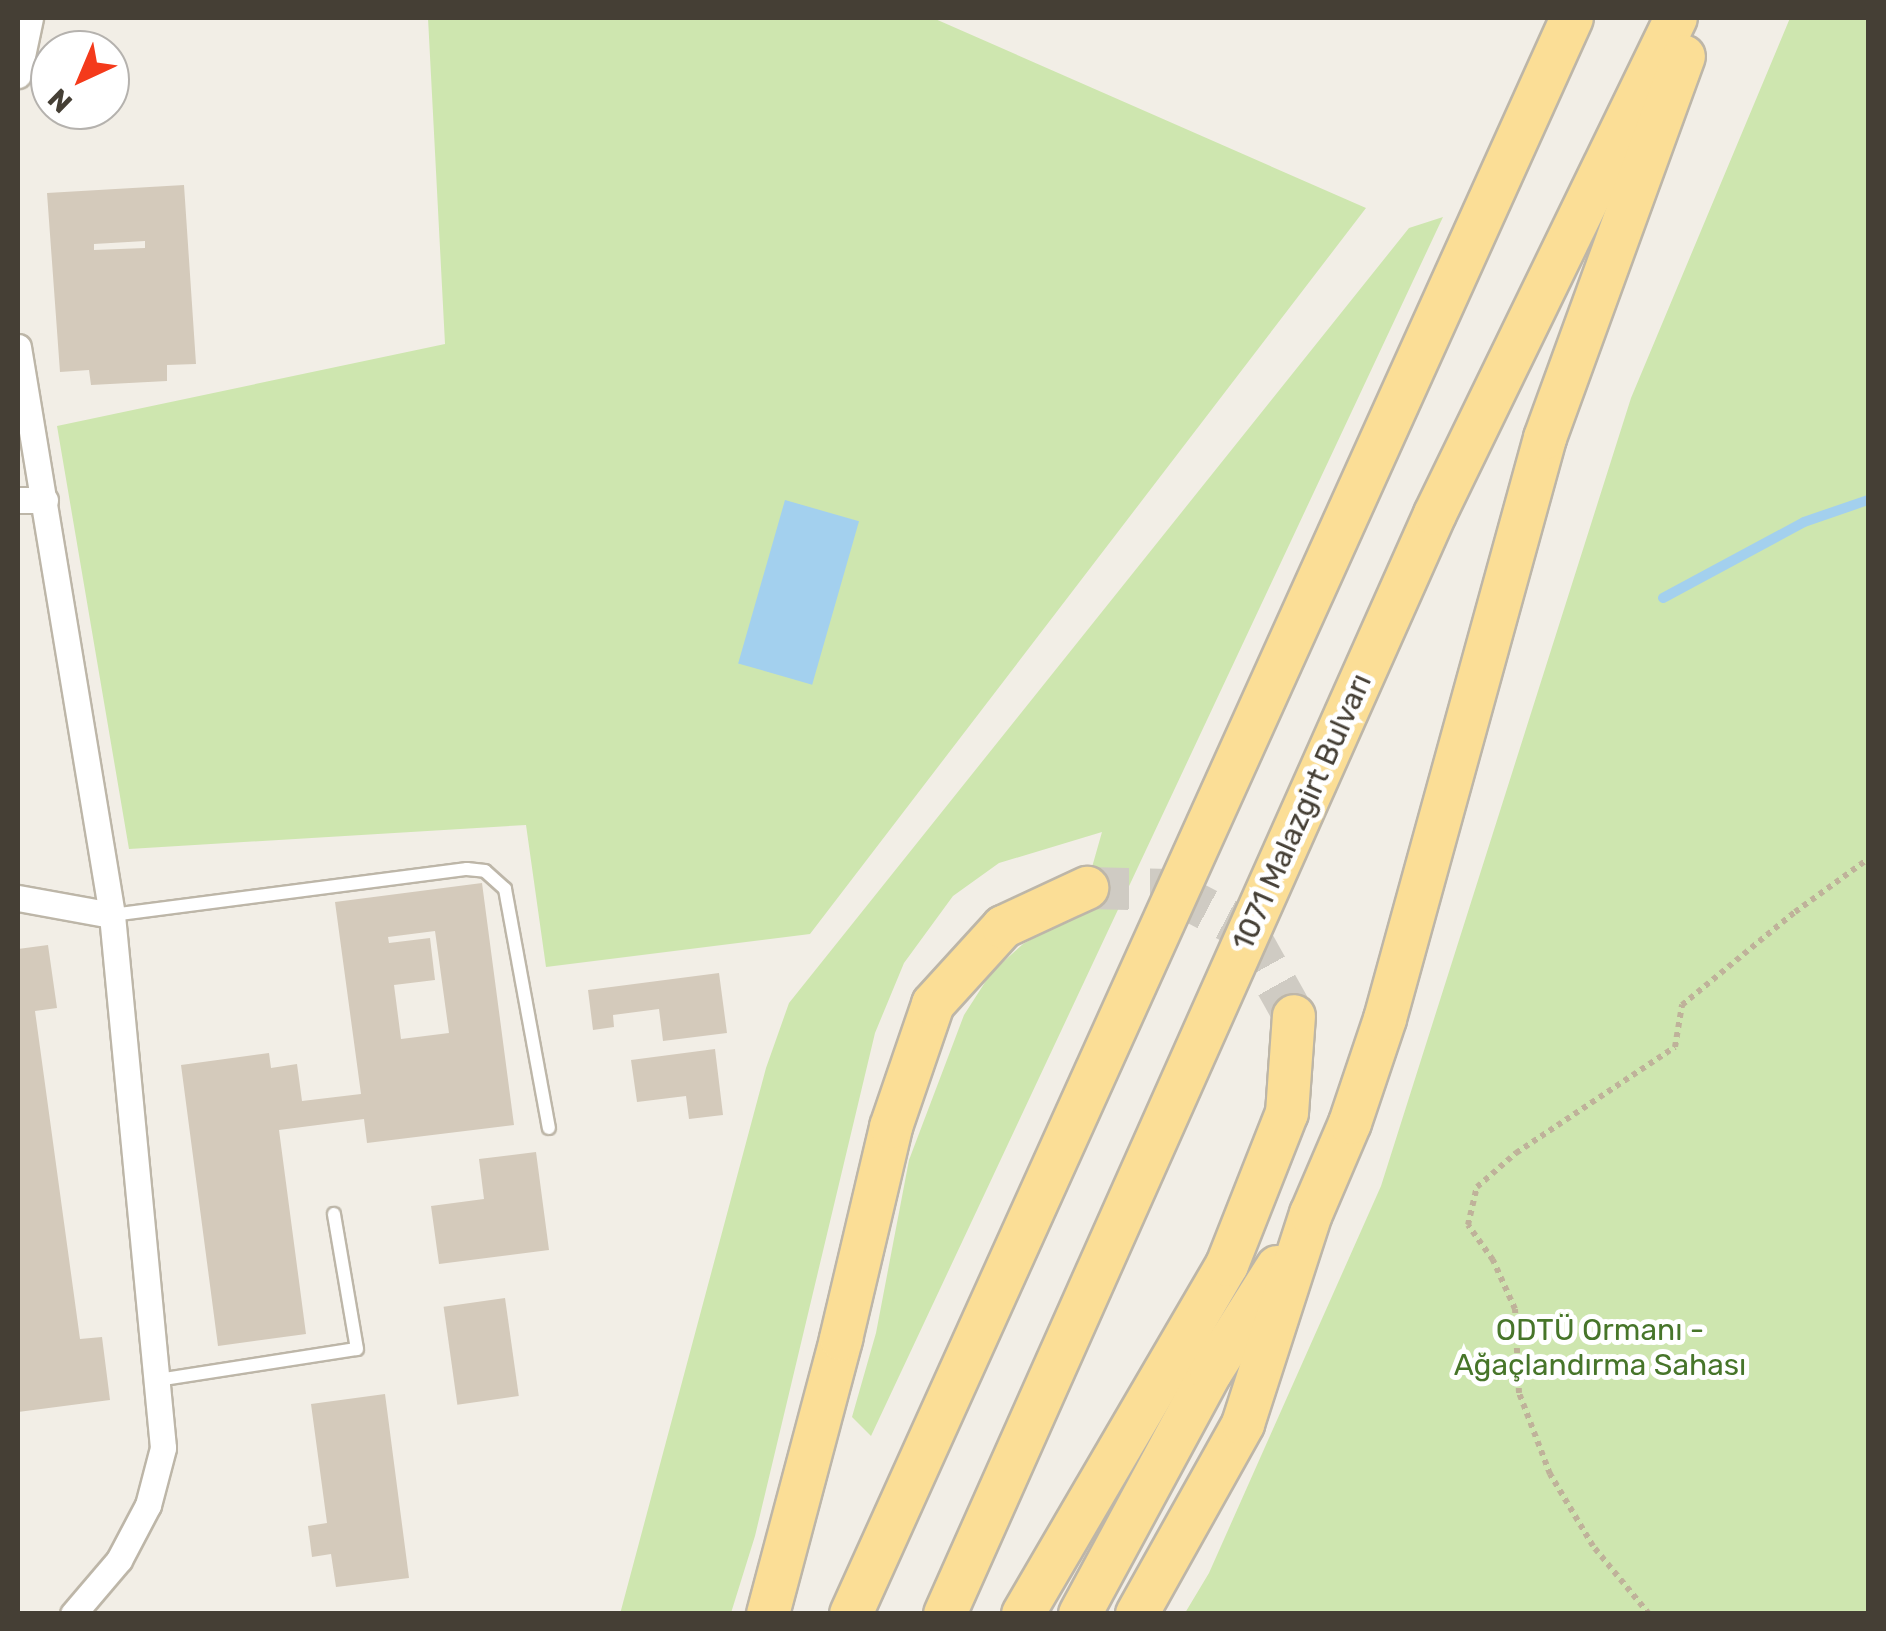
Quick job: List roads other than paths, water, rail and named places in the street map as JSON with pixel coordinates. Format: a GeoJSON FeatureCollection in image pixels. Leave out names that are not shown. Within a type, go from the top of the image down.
{"type":"FeatureCollection","features":[{"type":"Feature","properties":{"kind":"main road"},"geometry":{"type":"LineString","coordinates":[[851,1614],[1572,18]]}},
{"type":"Feature","properties":{"kind":"main road","name":"1071 Malazgirt Bulvarı"},"geometry":{"type":"LineString","coordinates":[[945,1614],[1435,514],[1676,18]]}},
{"type":"Feature","properties":{"kind":"main road"},"geometry":{"type":"LineString","coordinates":[[1138,1614],[1244,1424],[1310,1214],[1350,1123],[1385,1020],[1545,438],[1698,18]]}},
{"type":"Feature","properties":{"kind":"main road"},"geometry":{"type":"LineString","coordinates":[[768,1614],[842,1339],[892,1126],[933,1004],[1003,927],[1087,888]]}},
{"type":"Feature","properties":{"kind":"main road"},"geometry":{"type":"LineString","coordinates":[[1023,1614],[1227,1265],[1287,1113],[1294,1016]]}},
{"type":"Feature","properties":{"kind":"main road"},"geometry":{"type":"LineString","coordinates":[[1080,1614],[1211,1372],[1310,1214]]}},
{"type":"Feature","properties":{"kind":"street"},"geometry":{"type":"LineString","coordinates":[[18,76],[30,18]]}},
{"type":"Feature","properties":{"kind":"street"},"geometry":{"type":"LineString","coordinates":[[18,347],[112,915],[162,1448],[148,1505],[119,1560],[73,1614]]}},
{"type":"Feature","properties":{"kind":"street"},"geometry":{"type":"LineString","coordinates":[[18,500],[44,500]]}},
{"type":"Feature","properties":{"kind":"street"},"geometry":{"type":"LineString","coordinates":[[18,898],[112,915]]}},
{"type":"Feature","properties":{"kind":"lane"},"geometry":{"type":"LineString","coordinates":[[112,915],[467,868],[485,870],[505,889],[549,1128]]}},
{"type":"Feature","properties":{"kind":"lane"},"geometry":{"type":"LineString","coordinates":[[158,1380],[357,1349],[334,1214]]}},
{"type":"Feature","properties":{"kind":"water"},"geometry":{"type":"Polygon","coordinates":[[[785,500],[859,521],[812,685],[738,663],[785,500]]]}},
{"type":"Feature","properties":{"kind":"waterway"},"geometry":{"type":"LineString","coordinates":[[1663,598],[1804,522],[1868,500]]}},
{"type":"Feature","properties":{"kind":"tunnel"},"geometry":{"type":"LineString","coordinates":[[1087,888],[1170,890],[1246,930],[1294,1016]]}},
{"type":"Feature","properties":{"kind":"park label","name":"ODTÜ Ormanı - Ağaçlandırma Sahası"},"geometry":{"type":"Point","coordinates":[1600,1347]}}]}
